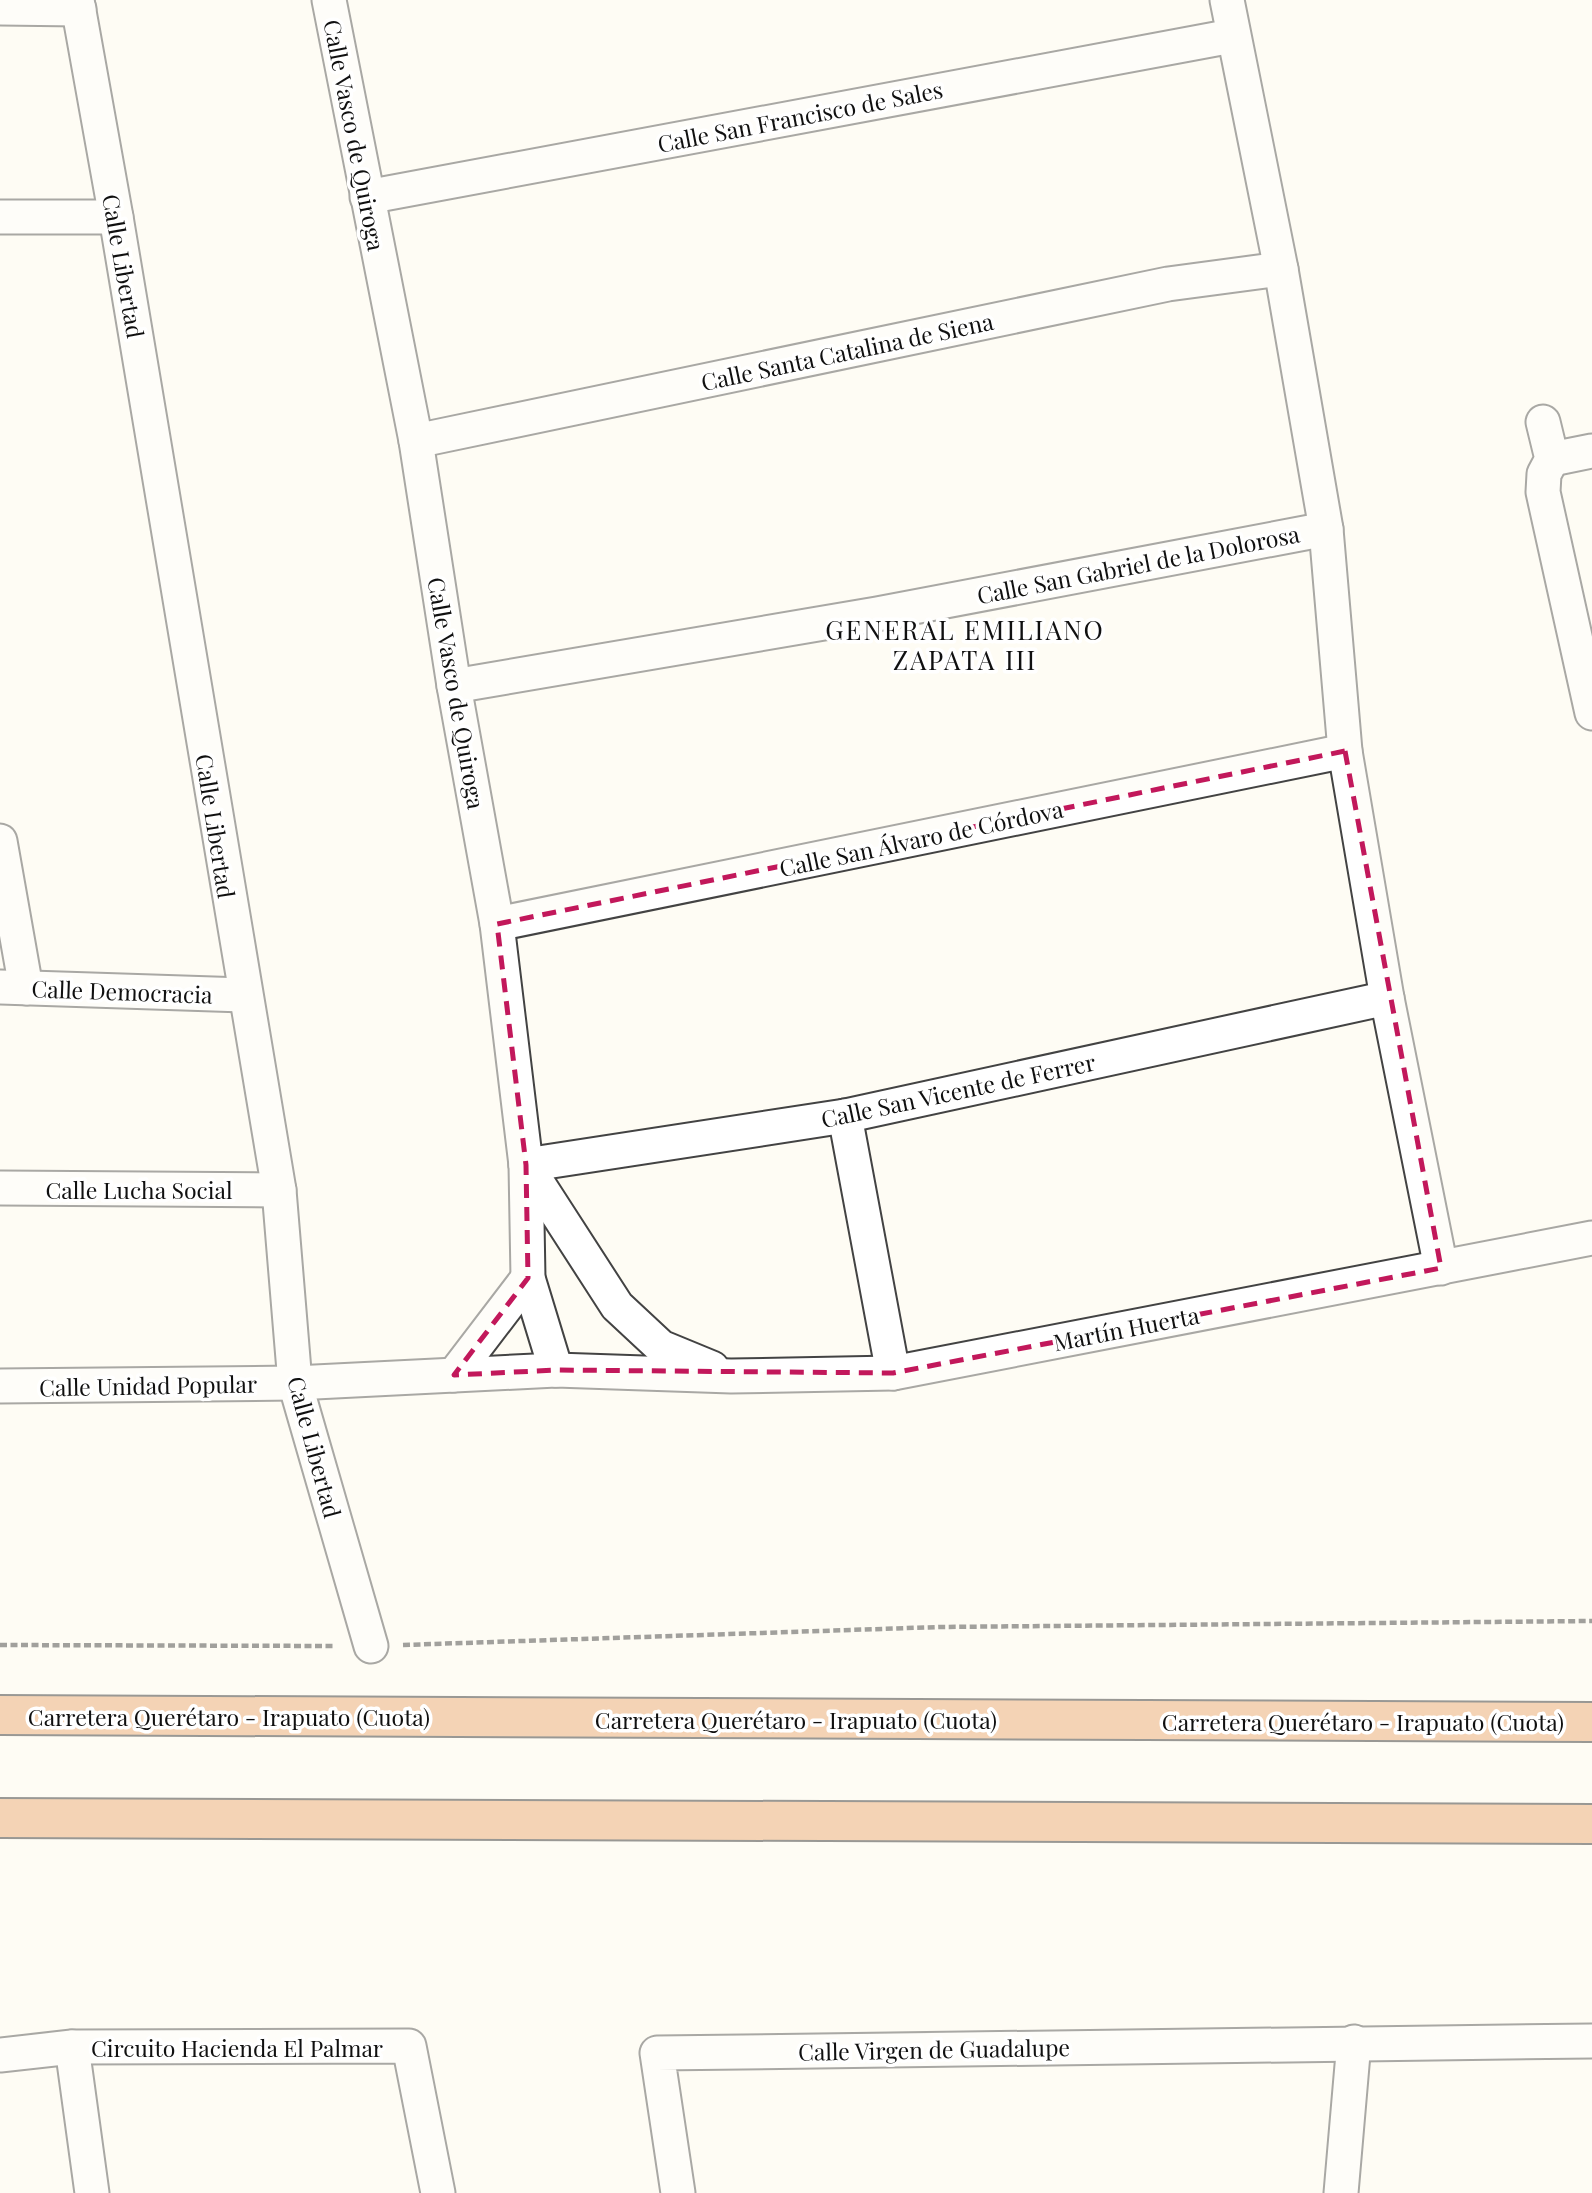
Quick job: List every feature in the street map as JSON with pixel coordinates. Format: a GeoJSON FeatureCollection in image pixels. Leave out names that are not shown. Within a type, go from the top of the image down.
{"type":"FeatureCollection","features":[{"type":"Feature","properties":{"kind":"highway","name":"Carretera Querétaro - Irapuato (Cuota)"},"geometry":{"type":"LineString","coordinates":[[0,1715],[1592,1722]]}},
{"type":"Feature","properties":{"kind":"highway"},"geometry":{"type":"LineString","coordinates":[[0,1818],[1592,1824]]}},
{"type":"Feature","properties":{"kind":"street","name":"Calle Vasco de Quiroga"},"geometry":{"type":"LineString","coordinates":[[329,0],[416,441],[454,686],[497,924],[526,1165],[617,1306],[661,1347]]}},
{"type":"Feature","properties":{"kind":"street"},"geometry":{"type":"LineString","coordinates":[[1227,0],[1232,36],[1281,270],[1326,529],[1345,751],[1387,998],[1441,1268]]}},
{"type":"Feature","properties":{"kind":"street"},"geometry":{"type":"LineString","coordinates":[[0,8],[78,4]]}},
{"type":"Feature","properties":{"kind":"street","name":"Calle Libertad"},"geometry":{"type":"LineString","coordinates":[[78,4],[279,1190],[295,1383],[371,1646]]}},
{"type":"Feature","properties":{"kind":"street","name":"Calle San Francisco de Sales"},"geometry":{"type":"LineString","coordinates":[[367,197],[1232,36]]}},
{"type":"Feature","properties":{"kind":"street"},"geometry":{"type":"LineString","coordinates":[[0,217],[116,217]]}},
{"type":"Feature","properties":{"kind":"street","name":"Calle Santa Catalina de Siena"},"geometry":{"type":"LineString","coordinates":[[416,441],[1168,284],[1281,270]]}},
{"type":"Feature","properties":{"kind":"street"},"geometry":{"type":"LineString","coordinates":[[1543,422],[1552,459],[1544,474],[1543,492],[1590,695]]}},
{"type":"Feature","properties":{"kind":"street"},"geometry":{"type":"LineString","coordinates":[[1552,459],[1592,451]]}},
{"type":"Feature","properties":{"kind":"street","name":"Calle San Gabriel de la Dolorosa"},"geometry":{"type":"LineString","coordinates":[[454,686],[877,614],[1326,529]]}},
{"type":"Feature","properties":{"kind":"street","name":"Calle San Álvaro de Córdova"},"geometry":{"type":"LineString","coordinates":[[497,924],[1345,751]]}},
{"type":"Feature","properties":{"kind":"street"},"geometry":{"type":"LineString","coordinates":[[0,841],[13,988]]}},
{"type":"Feature","properties":{"kind":"street","name":"Calle Democracia"},"geometry":{"type":"LineString","coordinates":[[13,988],[244,995]]}},
{"type":"Feature","properties":{"kind":"street","name":"Calle San Vicente de Ferrer"},"geometry":{"type":"LineString","coordinates":[[526,1165],[845,1116],[1387,998]]}},
{"type":"Feature","properties":{"kind":"street"},"geometry":{"type":"LineString","coordinates":[[845,1116],[892,1373]]}},
{"type":"Feature","properties":{"kind":"street"},"geometry":{"type":"LineString","coordinates":[[526,1165],[528,1278],[556,1370]]}},
{"type":"Feature","properties":{"kind":"street","name":"Calle Lucha Social"},"geometry":{"type":"LineString","coordinates":[[0,1188],[279,1190]]}},
{"type":"Feature","properties":{"kind":"street","name":"Martín Huerta"},"geometry":{"type":"LineString","coordinates":[[661,1347],[731,1376],[892,1373],[1592,1238]]}},
{"type":"Feature","properties":{"kind":"street"},"geometry":{"type":"LineString","coordinates":[[454,1375],[528,1278]]}},
{"type":"Feature","properties":{"kind":"street","name":"Calle Unidad Popular"},"geometry":{"type":"LineString","coordinates":[[0,1386],[295,1383],[556,1370],[731,1376]]}},
{"type":"Feature","properties":{"kind":"street"},"geometry":{"type":"LineString","coordinates":[[1340,2193],[1354,2042],[1592,2041]]}},
{"type":"Feature","properties":{"kind":"street","name":"Calle Virgen de Guadalupe"},"geometry":{"type":"LineString","coordinates":[[678,2193],[657,2053],[1354,2042]]}},
{"type":"Feature","properties":{"kind":"street","name":"Circuito Hacienda El Palmar"},"geometry":{"type":"LineString","coordinates":[[0,2055],[72,2047],[409,2046],[438,2193]]}},
{"type":"Feature","properties":{"kind":"street"},"geometry":{"type":"LineString","coordinates":[[72,2047],[92,2193]]}},
{"type":"Feature","properties":{"kind":"path"},"geometry":{"type":"LineString","coordinates":[[0,1645],[371,1646],[939,1628],[1592,1621]]}},
{"type":"Feature","properties":{"kind":"highlighted area"},"geometry":{"type":"Polygon","coordinates":[[[1345,751],[1441,1268],[893,1373],[556,1370],[454,1375],[528,1278],[526,1165],[497,924],[1345,751]]]}},
{"type":"Feature","properties":{"kind":"district","name":"GENERAL EMILIANO ZAPATA III"},"geometry":{"type":"Point","coordinates":[965,644]}}]}
